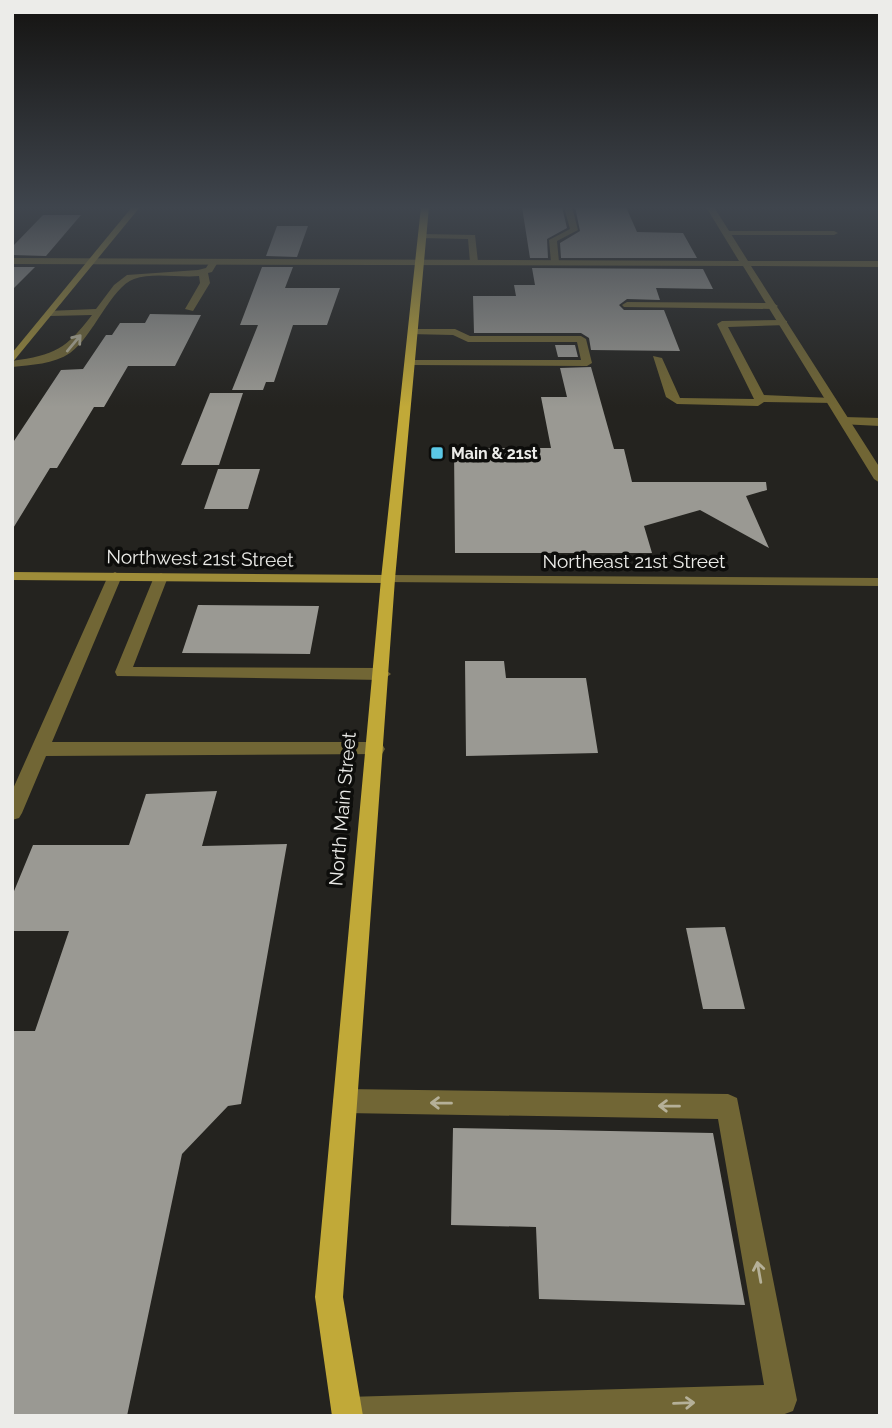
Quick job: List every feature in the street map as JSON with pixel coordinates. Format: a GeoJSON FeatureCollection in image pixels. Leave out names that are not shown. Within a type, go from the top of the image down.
{"type":"FeatureCollection","features":[{"type":"Feature","properties":{"kind":"main road","name":"North Main Street"},"geometry":{"type":"LineString","coordinates":[[347,1414],[329,1297],[383,674],[388,579],[419,274]]}},
{"type":"Feature","properties":{"kind":"street"},"geometry":{"type":"LineString","coordinates":[[12,362],[82,274]]}},
{"type":"Feature","properties":{"kind":"street"},"geometry":{"type":"LineString","coordinates":[[12,362],[61,356],[69,351],[123,281],[129,278],[194,274]]}},
{"type":"Feature","properties":{"kind":"street"},"geometry":{"type":"LineString","coordinates":[[190,309],[205,283],[203,274]]}},
{"type":"Feature","properties":{"kind":"street"},"geometry":{"type":"LineString","coordinates":[[753,274],[880,479]]}},
{"type":"Feature","properties":{"kind":"street"},"geometry":{"type":"LineString","coordinates":[[627,305],[773,306]]}},
{"type":"Feature","properties":{"kind":"street"},"geometry":{"type":"LineString","coordinates":[[50,313],[99,312]]}},
{"type":"Feature","properties":{"kind":"street"},"geometry":{"type":"LineString","coordinates":[[760,398],[722,324],[783,323]]}},
{"type":"Feature","properties":{"kind":"street"},"geometry":{"type":"LineString","coordinates":[[410,362],[587,363],[581,339],[468,339],[455,332],[413,332]]}},
{"type":"Feature","properties":{"kind":"street"},"geometry":{"type":"LineString","coordinates":[[657,358],[672,397],[677,401],[746,404],[758,403],[760,398]]}},
{"type":"Feature","properties":{"kind":"street"},"geometry":{"type":"LineString","coordinates":[[760,398],[832,401]]}},
{"type":"Feature","properties":{"kind":"street"},"geometry":{"type":"LineString","coordinates":[[844,421],[880,422]]}},
{"type":"Feature","properties":{"kind":"street","name":"Northwest 21st Street"},"geometry":{"type":"LineString","coordinates":[[12,576],[388,579]]}},
{"type":"Feature","properties":{"kind":"street"},"geometry":{"type":"LineString","coordinates":[[12,813],[115,576]]}},
{"type":"Feature","properties":{"kind":"street"},"geometry":{"type":"LineString","coordinates":[[161,577],[123,671],[383,674]]}},
{"type":"Feature","properties":{"kind":"street","name":"Northeast 21st Street"},"geometry":{"type":"LineString","coordinates":[[388,579],[880,582]]}},
{"type":"Feature","properties":{"kind":"street"},"geometry":{"type":"LineString","coordinates":[[42,749],[376,749]]}},
{"type":"Feature","properties":{"kind":"street"},"geometry":{"type":"LineString","coordinates":[[345,1101],[728,1107],[782,1400],[347,1414]]}},
{"type":"Feature","properties":{"kind":"building"},"geometry":{"type":"Polygon","coordinates":[[[12,274],[28,274],[12,290],[12,274]]]}},
{"type":"Feature","properties":{"kind":"building"},"geometry":{"type":"Polygon","coordinates":[[[259,274],[290,274],[285,288],[340,288],[327,325],[293,325],[274,382],[266,382],[263,390],[232,390],[258,325],[240,325],[259,274]]]}},
{"type":"Feature","properties":{"kind":"building"},"geometry":{"type":"Polygon","coordinates":[[[533,274],[705,274],[713,289],[656,288],[660,300],[627,299],[619,305],[624,310],[664,310],[680,351],[591,350],[589,338],[581,333],[474,333],[473,296],[516,296],[514,285],[535,285],[533,274]]]}},
{"type":"Feature","properties":{"kind":"building"},"geometry":{"type":"Polygon","coordinates":[[[150,314],[201,315],[175,366],[128,366],[104,407],[94,407],[57,468],[50,468],[12,530],[12,444],[61,370],[83,369],[106,335],[112,335],[120,323],[145,323],[150,314]]]}},
{"type":"Feature","properties":{"kind":"building"},"geometry":{"type":"Polygon","coordinates":[[[555,345],[575,345],[578,357],[558,357],[555,345]]]}},
{"type":"Feature","properties":{"kind":"building"},"geometry":{"type":"Polygon","coordinates":[[[591,367],[614,449],[624,449],[632,482],[766,482],[767,490],[746,496],[769,548],[700,510],[644,526],[652,553],[455,553],[454,448],[551,448],[541,397],[567,397],[560,368],[591,367]]]}},
{"type":"Feature","properties":{"kind":"building"},"geometry":{"type":"Polygon","coordinates":[[[210,393],[243,393],[219,465],[181,465],[210,393]]]}},
{"type":"Feature","properties":{"kind":"building"},"geometry":{"type":"Polygon","coordinates":[[[218,469],[260,469],[248,509],[204,509],[218,469]]]}},
{"type":"Feature","properties":{"kind":"building"},"geometry":{"type":"Polygon","coordinates":[[[198,605],[319,606],[310,654],[182,653],[198,605]]]}},
{"type":"Feature","properties":{"kind":"building"},"geometry":{"type":"Polygon","coordinates":[[[465,661],[504,661],[506,678],[586,678],[598,753],[466,756],[465,661]]]}},
{"type":"Feature","properties":{"kind":"building"},"geometry":{"type":"Polygon","coordinates":[[[217,791],[202,846],[287,844],[241,1104],[228,1106],[182,1154],[127,1416],[12,1416],[12,1031],[35,1031],[69,931],[12,931],[12,896],[33,845],[129,845],[146,794],[217,791]]]}},
{"type":"Feature","properties":{"kind":"building"},"geometry":{"type":"Polygon","coordinates":[[[725,927],[745,1009],[703,1009],[686,928],[725,927]]]}},
{"type":"Feature","properties":{"kind":"building"},"geometry":{"type":"Polygon","coordinates":[[[453,1128],[713,1133],[745,1305],[539,1299],[536,1227],[451,1225],[453,1128]]]}},
{"type":"Feature","properties":{"kind":"place","name":"Main & 21st"},"geometry":{"type":"Point","coordinates":[437,453]}}]}
